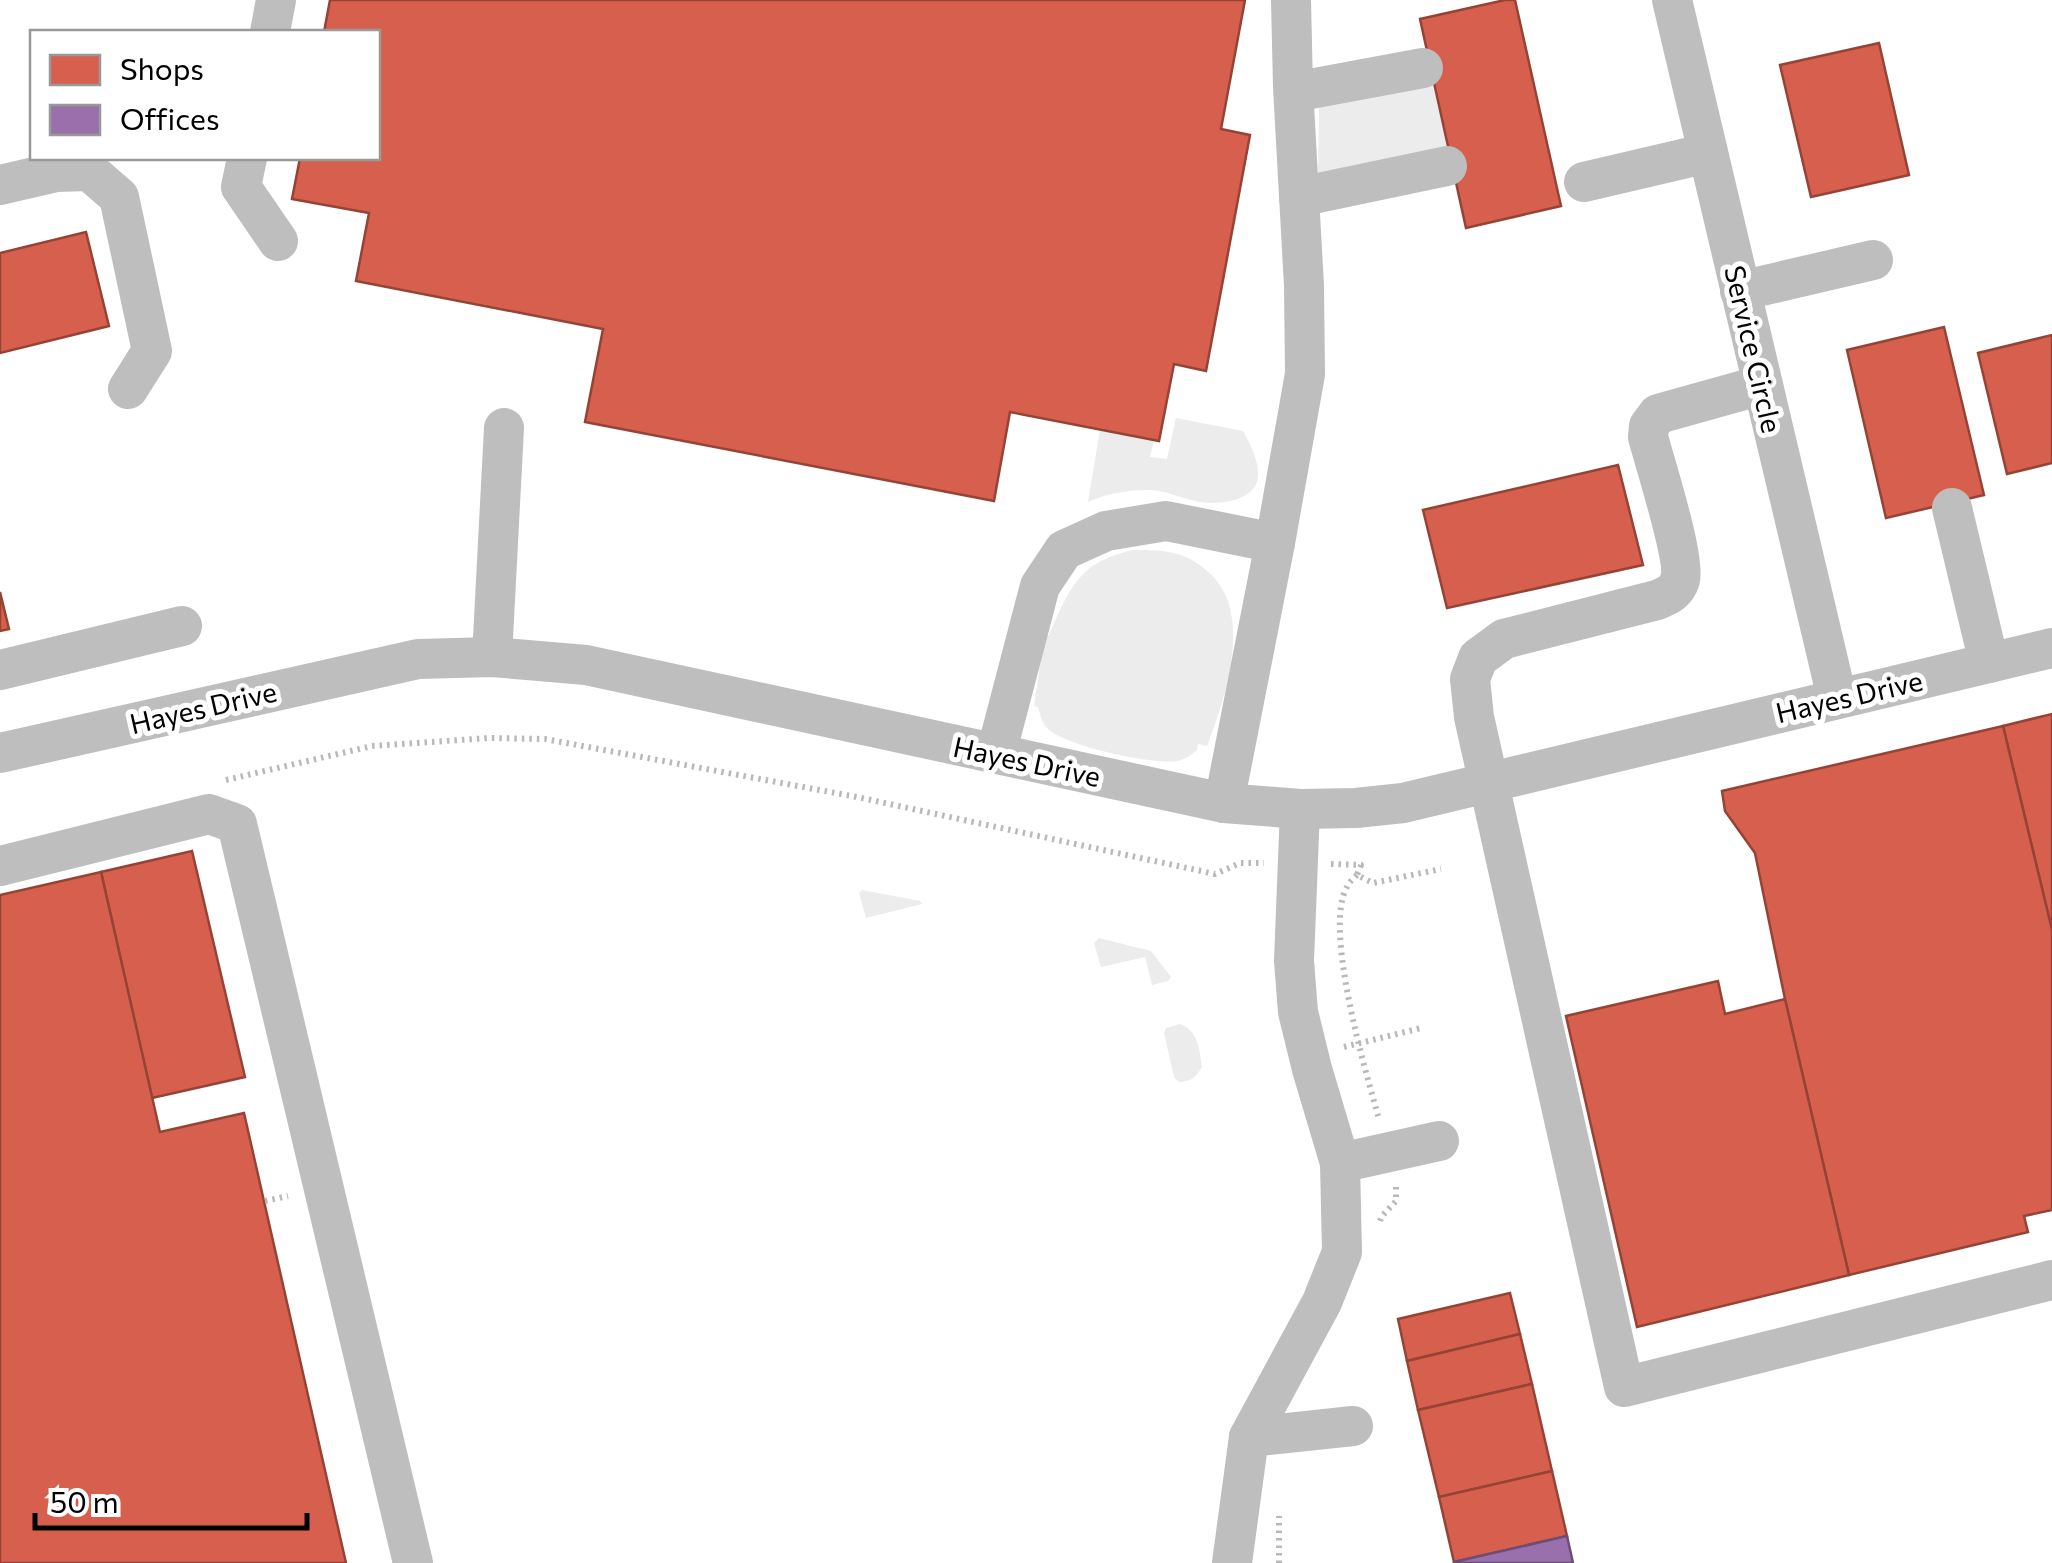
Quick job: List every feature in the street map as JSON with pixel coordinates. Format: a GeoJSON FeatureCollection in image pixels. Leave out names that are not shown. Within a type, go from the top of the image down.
{"type":"FeatureCollection","features":[{"type":"Feature","properties":{"kind":"street"},"geometry":{"type":"LineString","coordinates":[[270,30],[276,0]]}},
{"type":"Feature","properties":{"kind":"street"},"geometry":{"type":"LineString","coordinates":[[1224,803],[1305,374],[1292,0]]}},
{"type":"Feature","properties":{"kind":"street","name":"Service Circle"},"geometry":{"type":"LineString","coordinates":[[1672,0],[1836,698]]}},
{"type":"Feature","properties":{"kind":"street"},"geometry":{"type":"LineString","coordinates":[[1294,92],[1423,68]]}},
{"type":"Feature","properties":{"kind":"street"},"geometry":{"type":"LineString","coordinates":[[1584,182],[1708,154]]}},
{"type":"Feature","properties":{"kind":"street"},"geometry":{"type":"LineString","coordinates":[[247,160],[241,187],[278,240]]}},
{"type":"Feature","properties":{"kind":"street"},"geometry":{"type":"LineString","coordinates":[[1300,196],[1447,166]]}},
{"type":"Feature","properties":{"kind":"street"},"geometry":{"type":"LineString","coordinates":[[0,185],[56,172],[89,171],[119,197],[152,350],[128,389]]}},
{"type":"Feature","properties":{"kind":"street"},"geometry":{"type":"LineString","coordinates":[[1740,291],[1873,260]]}},
{"type":"Feature","properties":{"kind":"street"},"geometry":{"type":"LineString","coordinates":[[1762,385],[1658,414],[1649,426],[1648,437],[1680,557],[1681,578],[1672,594],[1504,640],[1478,658],[1470,679],[1474,717],[1624,1387],[2052,1280]]}},
{"type":"Feature","properties":{"kind":"street"},"geometry":{"type":"LineString","coordinates":[[492,657],[504,428]]}},
{"type":"Feature","properties":{"kind":"street"},"geometry":{"type":"LineString","coordinates":[[1952,508],[1989,663]]}},
{"type":"Feature","properties":{"kind":"street"},"geometry":{"type":"LineString","coordinates":[[996,754],[1040,586],[1064,550],[1106,530],[1166,521],[1275,543]]}},
{"type":"Feature","properties":{"kind":"street"},"geometry":{"type":"LineString","coordinates":[[0,670],[182,626]]}},
{"type":"Feature","properties":{"kind":"street","name":"Hayes Drive"},"geometry":{"type":"LineString","coordinates":[[0,753],[418,659],[492,657],[586,664],[1224,803],[1300,810],[1356,808],[1403,803],[2052,648]]}},
{"type":"Feature","properties":{"kind":"street"},"geometry":{"type":"LineString","coordinates":[[1232,1563],[1249,1437],[1322,1302],[1342,1252],[1340,1164],[1298,1012],[1294,961],[1300,810]]}},
{"type":"Feature","properties":{"kind":"street"},"geometry":{"type":"LineString","coordinates":[[0,866],[209,814],[237,824],[413,1563]]}},
{"type":"Feature","properties":{"kind":"street"},"geometry":{"type":"LineString","coordinates":[[1340,1164],[1439,1142]]}},
{"type":"Feature","properties":{"kind":"street"},"geometry":{"type":"LineString","coordinates":[[1249,1437],[1353,1426]]}},
{"type":"Feature","properties":{"kind":"path"},"geometry":{"type":"LineString","coordinates":[[224,781],[372,746],[489,738],[545,739],[858,797],[1215,874],[1240,863],[1361,865],[1357,875],[1373,883],[1441,870]]}},
{"type":"Feature","properties":{"kind":"path"},"geometry":{"type":"LineString","coordinates":[[1309,1056],[1421,1028]]}},
{"type":"Feature","properties":{"kind":"shaded area"},"geometry":{"type":"Polygon","coordinates":[[[1434,81],[1450,154],[1318,185],[1319,107],[1434,81]]]}},
{"type":"Feature","properties":{"kind":"shaded area"},"geometry":{"type":"Polygon","coordinates":[[[1176,418],[1243,431],[1258,468],[1251,491],[1234,500],[1213,503],[1149,490],[1118,493],[1088,502],[1100,430],[1154,440],[1150,457],[1167,459],[1176,418]]]}},
{"type":"Feature","properties":{"kind":"shaded area"},"geometry":{"type":"Polygon","coordinates":[[[1134,550],[1168,552],[1192,560],[1222,588],[1230,608],[1232,655],[1214,726],[1207,746],[1198,744],[1195,752],[1177,761],[1130,757],[1071,741],[1047,728],[1034,706],[1044,638],[1071,590],[1100,561],[1134,550]]]}},
{"type":"Feature","properties":{"kind":"shaded area"},"geometry":{"type":"Polygon","coordinates":[[[862,890],[922,904],[866,918],[859,893],[862,890]]]}},
{"type":"Feature","properties":{"kind":"shaded area"},"geometry":{"type":"Polygon","coordinates":[[[1099,938],[1151,951],[1171,977],[1152,985],[1145,957],[1101,967],[1094,943],[1099,938]]]}},
{"type":"Feature","properties":{"kind":"shaded area"},"geometry":{"type":"Polygon","coordinates":[[[1180,1024],[1195,1036],[1202,1067],[1193,1078],[1179,1082],[1174,1077],[1164,1033],[1166,1028],[1180,1024]]]}},
{"type":"Feature","properties":{"kind":"building: Shops"},"geometry":{"type":"Polygon","coordinates":[[[330,0],[1245,0],[1221,129],[1250,135],[1206,371],[1174,364],[1159,441],[1010,412],[994,501],[585,422],[603,329],[356,281],[369,213],[292,199],[300,160],[380,160],[380,30],[324,30],[330,0]]]}},
{"type":"Feature","properties":{"kind":"building: Shops"},"geometry":{"type":"Polygon","coordinates":[[[1515,0],[1561,206],[1466,228],[1420,19],[1515,0]]]}},
{"type":"Feature","properties":{"kind":"building: Shops"},"geometry":{"type":"Polygon","coordinates":[[[1879,43],[1909,175],[1811,197],[1780,65],[1879,43]]]}},
{"type":"Feature","properties":{"kind":"building: Shops"},"geometry":{"type":"Polygon","coordinates":[[[86,232],[109,326],[0,353],[0,253],[86,232]]]}},
{"type":"Feature","properties":{"kind":"building: Shops"},"geometry":{"type":"Polygon","coordinates":[[[1944,327],[1984,495],[1886,518],[1847,350],[1944,327]]]}},
{"type":"Feature","properties":{"kind":"building: Shops"},"geometry":{"type":"Polygon","coordinates":[[[2052,335],[2052,463],[2007,474],[1978,353],[2052,335]]]}},
{"type":"Feature","properties":{"kind":"building: Shops"},"geometry":{"type":"Polygon","coordinates":[[[1618,465],[1643,565],[1447,608],[1423,510],[1618,465]]]}},
{"type":"Feature","properties":{"kind":"building: Shops"},"geometry":{"type":"Polygon","coordinates":[[[0,592],[9,629],[0,631],[0,592]]]}},
{"type":"Feature","properties":{"kind":"building: Shops"},"geometry":{"type":"Polygon","coordinates":[[[2052,714],[2052,930],[2003,726],[2052,714]]]}},
{"type":"Feature","properties":{"kind":"building: Shops"},"geometry":{"type":"Polygon","coordinates":[[[2003,726],[2052,930],[2052,1210],[2024,1216],[2028,1232],[1849,1275],[1755,853],[1725,811],[1722,791],[2003,726]]]}},
{"type":"Feature","properties":{"kind":"building: Shops"},"geometry":{"type":"Polygon","coordinates":[[[192,851],[245,1077],[152,1098],[101,872],[192,851]]]}},
{"type":"Feature","properties":{"kind":"building: Shops"},"geometry":{"type":"Polygon","coordinates":[[[101,872],[160,1132],[244,1113],[346,1563],[0,1563],[0,895],[101,872]]]}},
{"type":"Feature","properties":{"kind":"building: Shops"},"geometry":{"type":"Polygon","coordinates":[[[1718,981],[1725,1014],[1785,999],[1849,1275],[1637,1327],[1566,1016],[1718,981]]]}},
{"type":"Feature","properties":{"kind":"building: Shops"},"geometry":{"type":"Polygon","coordinates":[[[1510,1293],[1520,1334],[1407,1361],[1398,1319],[1510,1293]]]}},
{"type":"Feature","properties":{"kind":"building: Shops"},"geometry":{"type":"Polygon","coordinates":[[[1520,1334],[1532,1384],[1418,1410],[1407,1361],[1520,1334]]]}},
{"type":"Feature","properties":{"kind":"building: Shops"},"geometry":{"type":"Polygon","coordinates":[[[1532,1384],[1552,1471],[1439,1497],[1418,1410],[1532,1384]]]}},
{"type":"Feature","properties":{"kind":"building: Shops"},"geometry":{"type":"Polygon","coordinates":[[[1552,1471],[1567,1536],[1454,1562],[1439,1497],[1552,1471]]]}},
{"type":"Feature","properties":{"kind":"building: Offices"},"geometry":{"type":"Polygon","coordinates":[[[1567,1536],[1573,1563],[1454,1563],[1454,1562],[1567,1536]]]}}]}
